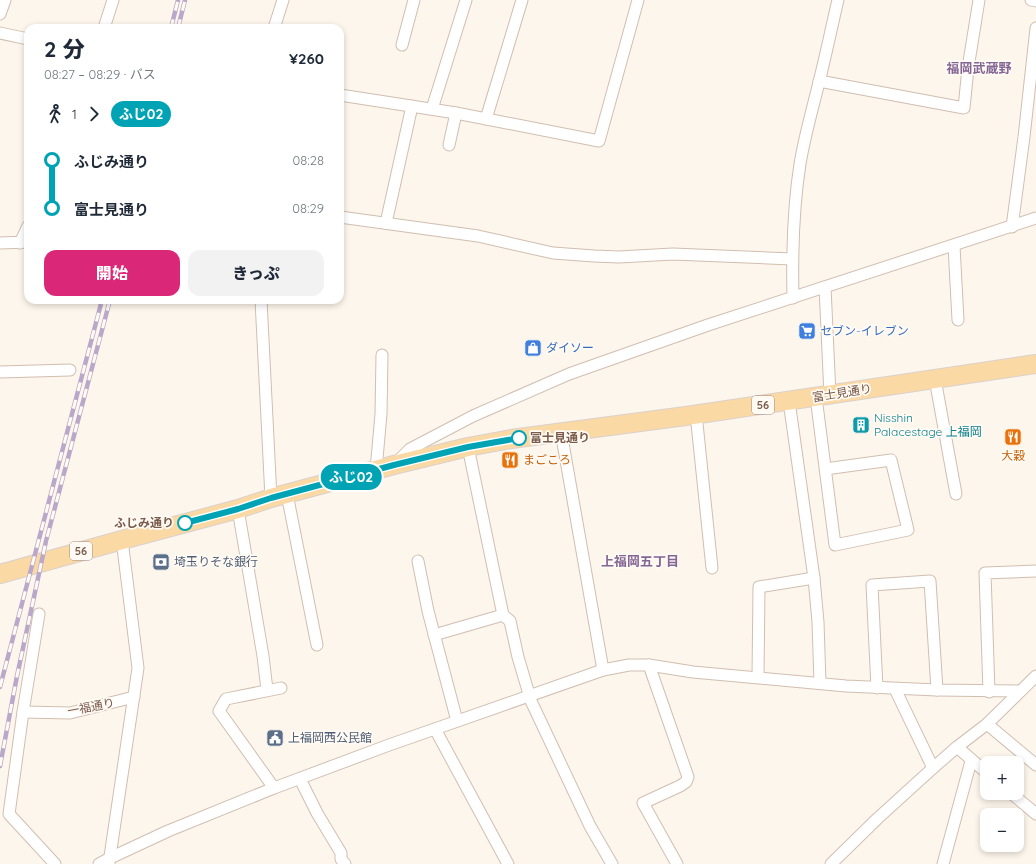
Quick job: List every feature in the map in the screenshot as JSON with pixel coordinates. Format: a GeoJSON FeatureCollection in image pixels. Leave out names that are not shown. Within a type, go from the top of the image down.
{"type":"FeatureCollection","features":[{"type":"Feature","properties":{"kind":"main road","name":"富士見通り"},"geometry":{"type":"LineString","coordinates":[[0,574],[238,509],[279,496],[468,447],[561,432],[789,401],[1036,364]]}},
{"type":"Feature","properties":{"kind":"street"},"geometry":{"type":"LineString","coordinates":[[0,14],[5,0]]}},
{"type":"Feature","properties":{"kind":"street"},"geometry":{"type":"LineString","coordinates":[[105,24],[112,0]]}},
{"type":"Feature","properties":{"kind":"street"},"geometry":{"type":"LineString","coordinates":[[275,24],[283,0]]}},
{"type":"Feature","properties":{"kind":"street"},"geometry":{"type":"LineString","coordinates":[[402,45],[414,0]]}},
{"type":"Feature","properties":{"kind":"street"},"geometry":{"type":"LineString","coordinates":[[432,109],[466,0]]}},
{"type":"Feature","properties":{"kind":"street"},"geometry":{"type":"LineString","coordinates":[[486,119],[522,0]]}},
{"type":"Feature","properties":{"kind":"street"},"geometry":{"type":"LineString","coordinates":[[344,96],[456,113],[599,141],[638,0]]}},
{"type":"Feature","properties":{"kind":"street"},"geometry":{"type":"LineString","coordinates":[[793,298],[792,259],[800,165],[838,0]]}},
{"type":"Feature","properties":{"kind":"street"},"geometry":{"type":"LineString","coordinates":[[819,81],[964,108],[968,68],[979,0]]}},
{"type":"Feature","properties":{"kind":"street"},"geometry":{"type":"LineString","coordinates":[[1031,0],[1036,1]]}},
{"type":"Feature","properties":{"kind":"street"},"geometry":{"type":"LineString","coordinates":[[1012,227],[1036,28]]}},
{"type":"Feature","properties":{"kind":"street"},"geometry":{"type":"LineString","coordinates":[[0,33],[24,38]]}},
{"type":"Feature","properties":{"kind":"street"},"geometry":{"type":"LineString","coordinates":[[386,223],[412,106]]}},
{"type":"Feature","properties":{"kind":"street"},"geometry":{"type":"LineString","coordinates":[[449,145],[456,113]]}},
{"type":"Feature","properties":{"kind":"street"},"geometry":{"type":"LineString","coordinates":[[344,218],[478,236],[553,253],[619,257],[674,254],[792,259]]}},
{"type":"Feature","properties":{"kind":"street"},"geometry":{"type":"LineString","coordinates":[[394,465],[410,449],[473,416],[569,374],[708,326],[1036,218]]}},
{"type":"Feature","properties":{"kind":"street"},"geometry":{"type":"LineString","coordinates":[[0,243],[24,242]]}},
{"type":"Feature","properties":{"kind":"street"},"geometry":{"type":"LineString","coordinates":[[954,246],[958,320]]}},
{"type":"Feature","properties":{"kind":"street"},"geometry":{"type":"LineString","coordinates":[[825,287],[823,396],[825,469],[835,545],[908,530],[891,460],[825,469]]}},
{"type":"Feature","properties":{"kind":"street"},"geometry":{"type":"LineString","coordinates":[[261,304],[279,496],[317,645]]}},
{"type":"Feature","properties":{"kind":"street"},"geometry":{"type":"LineString","coordinates":[[376,470],[381,414],[382,355]]}},
{"type":"Feature","properties":{"kind":"street"},"geometry":{"type":"LineString","coordinates":[[0,372],[70,370]]}},
{"type":"Feature","properties":{"kind":"street"},"geometry":{"type":"LineString","coordinates":[[935,379],[956,494]]}},
{"type":"Feature","properties":{"kind":"street"},"geometry":{"type":"LineString","coordinates":[[789,401],[814,578],[818,622],[820,683]]}},
{"type":"Feature","properties":{"kind":"street"},"geometry":{"type":"LineString","coordinates":[[696,414],[712,568]]}},
{"type":"Feature","properties":{"kind":"street"},"geometry":{"type":"LineString","coordinates":[[561,432],[603,670]]}},
{"type":"Feature","properties":{"kind":"street"},"geometry":{"type":"LineString","coordinates":[[468,447],[503,615],[510,621],[518,657],[530,695],[537,714],[590,826],[612,864]]}},
{"type":"Feature","properties":{"kind":"street"},"geometry":{"type":"LineString","coordinates":[[238,509],[263,656],[267,690]]}},
{"type":"Feature","properties":{"kind":"street"},"geometry":{"type":"LineString","coordinates":[[109,861],[138,668],[122,540]]}},
{"type":"Feature","properties":{"kind":"street"},"geometry":{"type":"LineString","coordinates":[[418,561],[434,635],[457,721]]}},
{"type":"Feature","properties":{"kind":"street"},"geometry":{"type":"LineString","coordinates":[[990,692],[985,573],[1036,571]]}},
{"type":"Feature","properties":{"kind":"street"},"geometry":{"type":"LineString","coordinates":[[758,677],[759,587],[814,578]]}},
{"type":"Feature","properties":{"kind":"street"},"geometry":{"type":"LineString","coordinates":[[877,688],[872,586],[930,580],[937,690]]}},
{"type":"Feature","properties":{"kind":"street"},"geometry":{"type":"LineString","coordinates":[[39,614],[23,712],[9,814],[55,864]]}},
{"type":"Feature","properties":{"kind":"street"},"geometry":{"type":"LineString","coordinates":[[434,635],[503,615]]}},
{"type":"Feature","properties":{"kind":"street"},"geometry":{"type":"LineString","coordinates":[[99,864],[109,861],[168,831],[274,788],[530,695],[603,670],[629,665],[649,665],[693,672],[877,688],[990,692],[1020,691]]}},
{"type":"Feature","properties":{"kind":"street"},"geometry":{"type":"LineString","coordinates":[[649,665],[688,777],[686,782],[680,786],[643,803],[677,864]]}},
{"type":"Feature","properties":{"kind":"street"},"geometry":{"type":"LineString","coordinates":[[831,864],[878,818],[933,768],[987,724],[1020,691],[1034,683]]}},
{"type":"Feature","properties":{"kind":"street"},"geometry":{"type":"LineString","coordinates":[[274,788],[219,711],[226,699],[281,688]]}},
{"type":"Feature","properties":{"kind":"street"},"geometry":{"type":"LineString","coordinates":[[895,689],[933,768]]}},
{"type":"Feature","properties":{"kind":"street","name":"一福通り"},"geometry":{"type":"LineString","coordinates":[[23,712],[70,713],[134,698]]}},
{"type":"Feature","properties":{"kind":"street"},"geometry":{"type":"LineString","coordinates":[[987,724],[1036,765]]}},
{"type":"Feature","properties":{"kind":"street"},"geometry":{"type":"LineString","coordinates":[[435,729],[508,864]]}},
{"type":"Feature","properties":{"kind":"street"},"geometry":{"type":"LineString","coordinates":[[957,747],[980,768]]}},
{"type":"Feature","properties":{"kind":"street"},"geometry":{"type":"LineString","coordinates":[[943,864],[971,760]]}},
{"type":"Feature","properties":{"kind":"street"},"geometry":{"type":"LineString","coordinates":[[300,779],[317,813],[341,853],[341,859],[345,864]]}},
{"type":"Feature","properties":{"kind":"street"},"geometry":{"type":"LineString","coordinates":[[1019,800],[1036,814]]}},
{"type":"Feature","properties":{"kind":"railway"},"geometry":{"type":"LineString","coordinates":[[172,24],[178,0]]}},
{"type":"Feature","properties":{"kind":"railway"},"geometry":{"type":"LineString","coordinates":[[179,24],[185,0]]}},
{"type":"Feature","properties":{"kind":"railway"},"geometry":{"type":"LineString","coordinates":[[0,687],[101,304]]}},
{"type":"Feature","properties":{"kind":"railway"},"geometry":{"type":"LineString","coordinates":[[0,766],[17,676],[46,541],[109,304]]}},
{"type":"Feature","properties":{"kind":"bus line","name":"ふじ02"},"geometry":{"type":"LineString","coordinates":[[185,523],[394,465],[468,447],[519,438]]}},
{"type":"Feature","properties":{"kind":"place","name":"セブン-イレブン"},"geometry":{"type":"Point","coordinates":[807,331]}},
{"type":"Feature","properties":{"kind":"place","name":"ダイソー"},"geometry":{"type":"Point","coordinates":[533,348]}},
{"type":"Feature","properties":{"kind":"place","name":"Nisshin Palacestage 上福岡"},"geometry":{"type":"Point","coordinates":[861,425]}},
{"type":"Feature","properties":{"kind":"place","name":"大穀"},"geometry":{"type":"Point","coordinates":[1013,437]}},
{"type":"Feature","properties":{"kind":"place","name":"富士見通り"},"geometry":{"type":"Point","coordinates":[519,438]}},
{"type":"Feature","properties":{"kind":"place","name":"まごころ"},"geometry":{"type":"Point","coordinates":[510,460]}},
{"type":"Feature","properties":{"kind":"place","name":"ふじみ通り"},"geometry":{"type":"Point","coordinates":[185,523]}},
{"type":"Feature","properties":{"kind":"place","name":"埼玉りそな銀行"},"geometry":{"type":"Point","coordinates":[161,562]}},
{"type":"Feature","properties":{"kind":"place","name":"上福岡西公民館"},"geometry":{"type":"Point","coordinates":[275,738]}},
{"type":"Feature","properties":{"kind":"district","name":"福岡武蔵野"},"geometry":{"type":"Point","coordinates":[979,68]}},
{"type":"Feature","properties":{"kind":"district","name":"上福岡五丁目"},"geometry":{"type":"Point","coordinates":[640,561]}}]}
